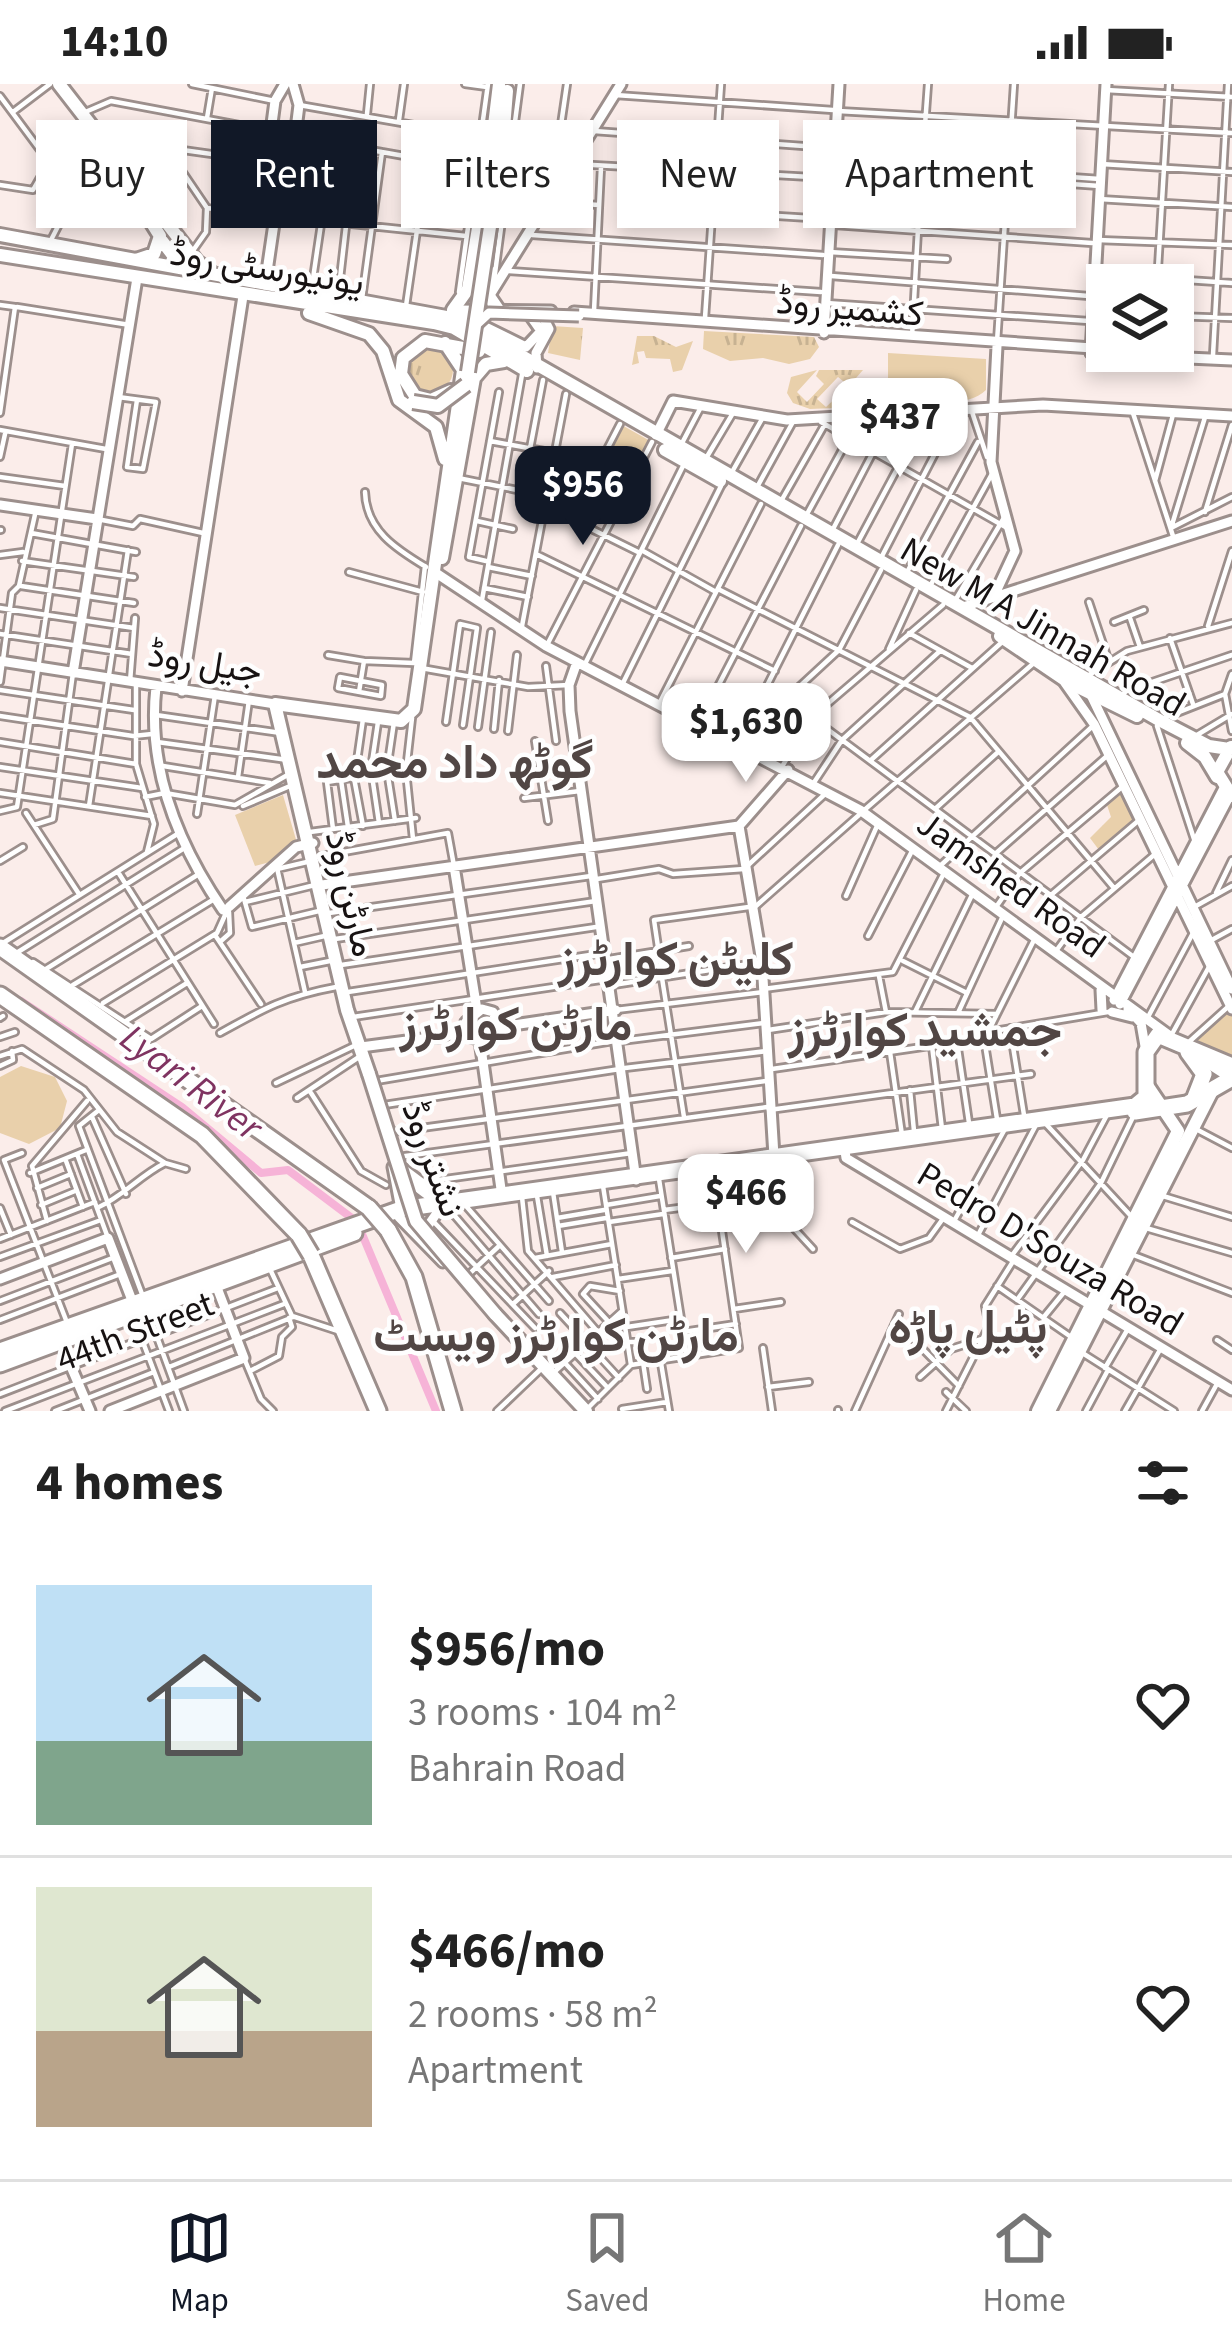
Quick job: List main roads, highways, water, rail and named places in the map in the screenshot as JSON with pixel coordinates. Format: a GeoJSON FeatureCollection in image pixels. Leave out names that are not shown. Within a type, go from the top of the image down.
{"type":"FeatureCollection","features":[{"type":"Feature","properties":{"kind":"highway"},"geometry":{"type":"LineString","coordinates":[[0,946],[370,1208],[414,1277],[454,1411]]}},
{"type":"Feature","properties":{"kind":"highway"},"geometry":{"type":"LineString","coordinates":[[0,995],[186,1123],[284,1217],[325,1280],[378,1411]]}},
{"type":"Feature","properties":{"kind":"highway"},"geometry":{"type":"LineString","coordinates":[[438,1214],[638,1178],[1107,1115],[1183,1102],[1224,1083],[1177,1040],[1153,1036],[1146,1052],[1144,1101],[1136,1110],[1035,1123]]}},
{"type":"Feature","properties":{"kind":"highway"},"geometry":{"type":"LineString","coordinates":[[1177,1040],[1204,1074],[1200,1092],[1183,1102]]}},
{"type":"Feature","properties":{"kind":"highway"},"geometry":{"type":"LineString","coordinates":[[139,1307],[400,1208],[438,1214],[502,1196],[1001,1127]]}},
{"type":"Feature","properties":{"kind":"highway"},"geometry":{"type":"LineString","coordinates":[[400,1164],[438,1214]]}},
{"type":"Feature","properties":{"kind":"highway"},"geometry":{"type":"LineString","coordinates":[[0,1347],[216,1283],[297,1248]]}},
{"type":"Feature","properties":{"kind":"highway"},"geometry":{"type":"LineString","coordinates":[[0,1366],[63,1332]]}},
{"type":"Feature","properties":{"kind":"main road"},"geometry":{"type":"LineString","coordinates":[[54,84],[86,120]]}},
{"type":"Feature","properties":{"kind":"main road"},"geometry":{"type":"LineString","coordinates":[[54,84],[80,120]]}},
{"type":"Feature","properties":{"kind":"main road"},"geometry":{"type":"LineString","coordinates":[[492,120],[502,86]]}},
{"type":"Feature","properties":{"kind":"main road"},"geometry":{"type":"LineString","coordinates":[[498,120],[502,86]]}},
{"type":"Feature","properties":{"kind":"main road"},"geometry":{"type":"LineString","coordinates":[[468,289],[491,295],[502,86]]}},
{"type":"Feature","properties":{"kind":"main road"},"geometry":{"type":"LineString","coordinates":[[155,228],[173,258],[182,253],[179,238]]}},
{"type":"Feature","properties":{"kind":"main road"},"geometry":{"type":"LineString","coordinates":[[171,228],[211,273],[230,279]]}},
{"type":"Feature","properties":{"kind":"main road"},"geometry":{"type":"LineString","coordinates":[[451,314],[468,289],[476,228]]}},
{"type":"Feature","properties":{"kind":"main road"},"geometry":{"type":"LineString","coordinates":[[485,228],[461,369],[458,382],[438,399],[421,399],[404,383],[401,365],[409,350],[425,341],[445,343],[500,357]]}},
{"type":"Feature","properties":{"kind":"main road"},"geometry":{"type":"LineString","coordinates":[[455,480],[486,228]]}},
{"type":"Feature","properties":{"kind":"main road"},"geometry":{"type":"LineString","coordinates":[[129,261],[154,254],[160,236]]}},
{"type":"Feature","properties":{"kind":"main road","name":"یونیورسٹی روڈ"},"geometry":{"type":"LineString","coordinates":[[0,245],[48,245],[311,292],[339,303],[362,299],[401,310],[451,314]]}},
{"type":"Feature","properties":{"kind":"main road","name":"یونیورسٹی روڈ"},"geometry":{"type":"LineString","coordinates":[[0,245],[78,269],[243,296],[451,314]]}},
{"type":"Feature","properties":{"kind":"main road"},"geometry":{"type":"LineString","coordinates":[[78,269],[46,256],[104,257]]}},
{"type":"Feature","properties":{"kind":"main road"},"geometry":{"type":"LineString","coordinates":[[283,302],[369,334],[383,351],[399,400],[436,427],[445,455],[440,557]]}},
{"type":"Feature","properties":{"kind":"main road"},"geometry":{"type":"LineString","coordinates":[[339,303],[383,339],[398,384],[413,402],[438,406],[466,385]]}},
{"type":"Feature","properties":{"kind":"main road","name":"New M A Jinnah Road"},"geometry":{"type":"LineString","coordinates":[[451,314],[500,357],[1158,723],[1201,745],[1230,748]]}},
{"type":"Feature","properties":{"kind":"main road","name":"New M A Jinnah Road"},"geometry":{"type":"LineString","coordinates":[[451,314],[566,394],[654,439]]}},
{"type":"Feature","properties":{"kind":"main road"},"geometry":{"type":"LineString","coordinates":[[440,557],[463,370],[445,343]]}},
{"type":"Feature","properties":{"kind":"main road"},"geometry":{"type":"LineString","coordinates":[[440,557],[477,373],[493,362],[530,371]]}},
{"type":"Feature","properties":{"kind":"main road","name":"New M A Jinnah Road"},"geometry":{"type":"LineString","coordinates":[[682,455],[704,463],[726,480]]}},
{"type":"Feature","properties":{"kind":"main road","name":"New M A Jinnah Road"},"geometry":{"type":"LineString","coordinates":[[758,498],[779,505],[803,523]]}},
{"type":"Feature","properties":{"kind":"main road","name":"New M A Jinnah Road"},"geometry":{"type":"LineString","coordinates":[[834,540],[855,547],[922,589]]}},
{"type":"Feature","properties":{"kind":"main road","name":"جیل روڈ"},"geometry":{"type":"LineString","coordinates":[[277,704],[396,720],[414,709],[440,557]]}},
{"type":"Feature","properties":{"kind":"main road","name":"New M A Jinnah Road"},"geometry":{"type":"LineString","coordinates":[[952,605],[1041,656],[1061,678],[1121,697],[1158,723]]}},
{"type":"Feature","properties":{"kind":"main road","name":"مارٹن روڈ"},"geometry":{"type":"LineString","coordinates":[[277,704],[365,1061]]}},
{"type":"Feature","properties":{"kind":"main road","name":"New M A Jinnah Road"},"geometry":{"type":"LineString","coordinates":[[1201,745],[1226,790]]}},
{"type":"Feature","properties":{"kind":"main road"},"geometry":{"type":"LineString","coordinates":[[1226,790],[1219,761],[1230,748]]}},
{"type":"Feature","properties":{"kind":"main road","name":"مارٹن روڈ"},"geometry":{"type":"LineString","coordinates":[[292,770],[312,847]]}},
{"type":"Feature","properties":{"kind":"main road","name":"مارٹن روڈ"},"geometry":{"type":"LineString","coordinates":[[345,988],[365,1061]]}},
{"type":"Feature","properties":{"kind":"main road","name":"نشتر روڈ"},"geometry":{"type":"LineString","coordinates":[[365,1061],[416,1221],[584,1411]]}},
{"type":"Feature","properties":{"kind":"main road"},"geometry":{"type":"LineString","coordinates":[[1049,1411],[1096,1306],[1128,1252],[1178,1131],[1147,1082]]}},
{"type":"Feature","properties":{"kind":"main road"},"geometry":{"type":"LineString","coordinates":[[1096,1306],[1103,1279],[1159,1195],[1192,1127],[1224,1083]]}},
{"type":"Feature","properties":{"kind":"main road"},"geometry":{"type":"LineString","coordinates":[[1038,1411],[1077,1345]]}},
{"type":"Feature","properties":{"kind":"waterway","name":"Lyari River"},"geometry":{"type":"LineString","coordinates":[[21,1001],[182,1107],[261,1173],[288,1170],[357,1222],[436,1411]]}},
{"type":"Feature","properties":{"kind":"district","name":"گوٹھ داد محمد"},"geometry":{"type":"Point","coordinates":[455,763]}},
{"type":"Feature","properties":{"kind":"district","name":"کلیٹن کوارٹرز"},"geometry":{"type":"Point","coordinates":[676,960]}},
{"type":"Feature","properties":{"kind":"district","name":"مارٹن کوارٹرز"},"geometry":{"type":"Point","coordinates":[516,1025]}},
{"type":"Feature","properties":{"kind":"district","name":"جمشید کوارٹرز"},"geometry":{"type":"Point","coordinates":[925,1031]}},
{"type":"Feature","properties":{"kind":"district","name":"پٹیل پاڑہ"},"geometry":{"type":"Point","coordinates":[968,1328]}},
{"type":"Feature","properties":{"kind":"district","name":"مارٹن کوارٹرز ویسٹ"},"geometry":{"type":"Point","coordinates":[556,1336]}}]}
